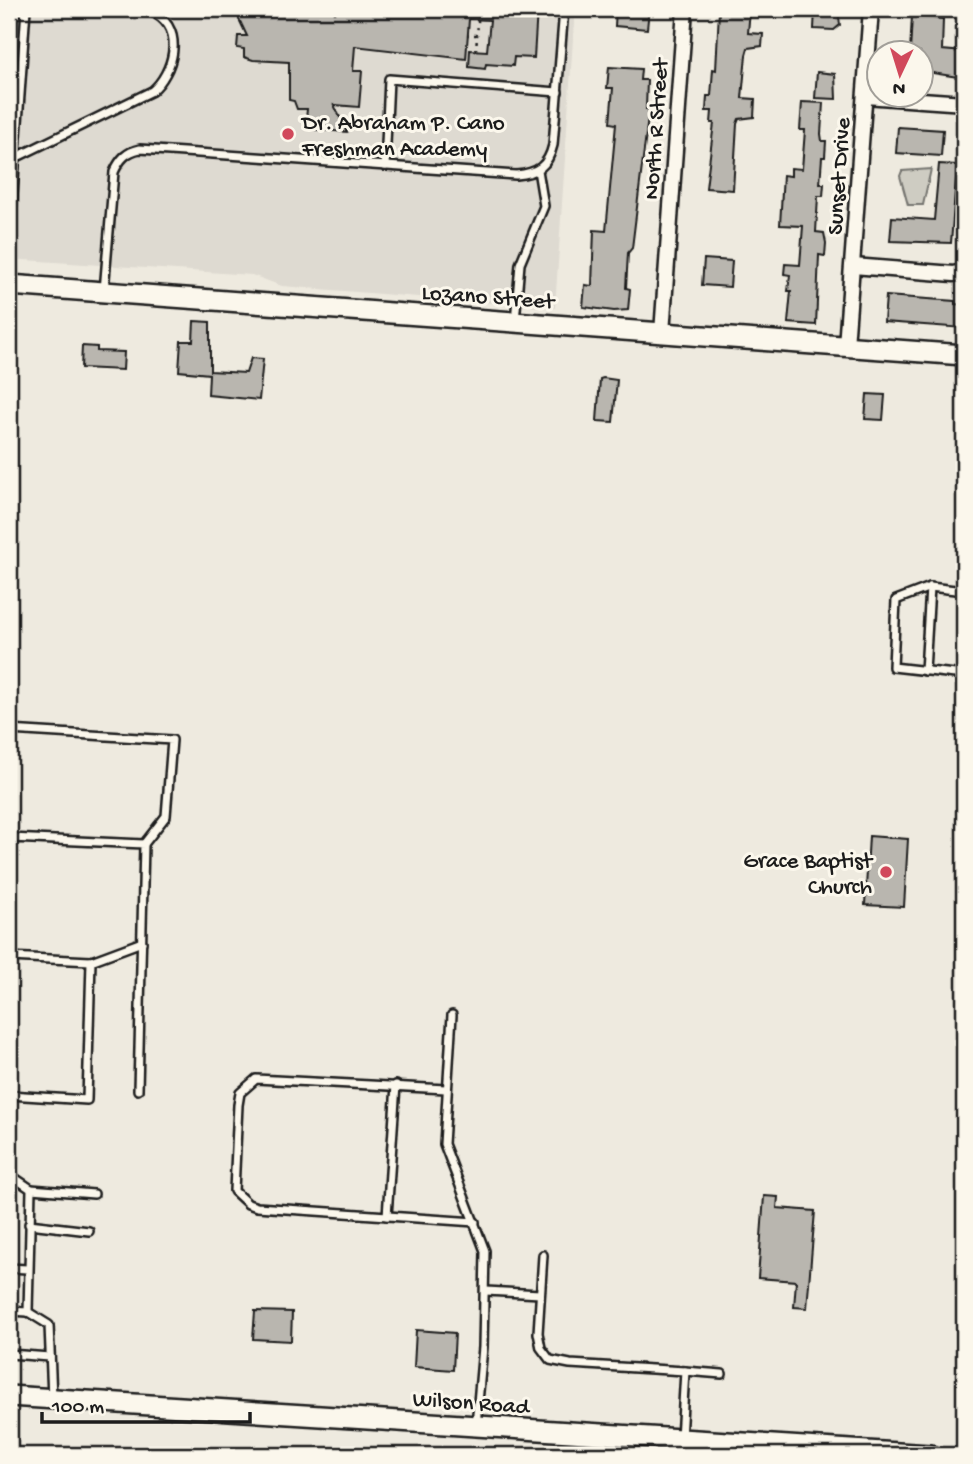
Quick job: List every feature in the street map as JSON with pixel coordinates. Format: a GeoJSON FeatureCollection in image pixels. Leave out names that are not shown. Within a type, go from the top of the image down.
{"type":"FeatureCollection","features":[{"type":"Feature","properties":{"kind":"street","name":"North R Street"},"geometry":{"type":"LineString","coordinates":[[662,332],[685,9]]}},
{"type":"Feature","properties":{"kind":"street","name":"Sunset Drive"},"geometry":{"type":"LineString","coordinates":[[869,38],[871,9]]}},
{"type":"Feature","properties":{"kind":"street"},"geometry":{"type":"LineString","coordinates":[[934,101],[964,103]]}},
{"type":"Feature","properties":{"kind":"street","name":"Sunset Drive"},"geometry":{"type":"LineString","coordinates":[[846,346],[864,108]]}},
{"type":"Feature","properties":{"kind":"street"},"geometry":{"type":"LineString","coordinates":[[853,266],[954,274],[964,271]]}},
{"type":"Feature","properties":{"kind":"street","name":"Lozano Street"},"geometry":{"type":"LineString","coordinates":[[9,285],[964,355]]}},
{"type":"Feature","properties":{"kind":"street","name":"Wilson Road"},"geometry":{"type":"LineString","coordinates":[[9,1396],[930,1455]]}},
{"type":"Feature","properties":{"kind":"lane"},"geometry":{"type":"LineString","coordinates":[[9,251],[26,9]]}},
{"type":"Feature","properties":{"kind":"lane"},"geometry":{"type":"LineString","coordinates":[[15,158],[152,91],[167,75],[173,39],[164,21],[144,11],[117,9]]}},
{"type":"Feature","properties":{"kind":"lane"},"geometry":{"type":"LineString","coordinates":[[104,292],[114,172],[118,162],[132,151],[516,175],[538,170],[546,163],[553,145],[564,9]]}},
{"type":"Feature","properties":{"kind":"lane"},"geometry":{"type":"LineString","coordinates":[[386,166],[389,79],[558,92]]}},
{"type":"Feature","properties":{"kind":"lane"},"geometry":{"type":"LineString","coordinates":[[515,322],[520,264],[544,206],[538,170]]}},
{"type":"Feature","properties":{"kind":"lane"},"geometry":{"type":"LineString","coordinates":[[925,671],[930,587]]}},
{"type":"Feature","properties":{"kind":"lane"},"geometry":{"type":"LineString","coordinates":[[964,591],[930,587],[896,600],[893,667],[964,675]]}},
{"type":"Feature","properties":{"kind":"lane"},"geometry":{"type":"LineString","coordinates":[[9,730],[172,740],[166,816],[144,844],[138,1090]]}},
{"type":"Feature","properties":{"kind":"lane"},"geometry":{"type":"LineString","coordinates":[[9,870],[10,837],[144,844]]}},
{"type":"Feature","properties":{"kind":"lane"},"geometry":{"type":"LineString","coordinates":[[9,957],[91,961],[142,942]]}},
{"type":"Feature","properties":{"kind":"lane"},"geometry":{"type":"LineString","coordinates":[[9,1095],[87,1100],[91,961]]}},
{"type":"Feature","properties":{"kind":"lane"},"geometry":{"type":"LineString","coordinates":[[452,1015],[444,1144],[485,1251],[486,1291],[476,1426]]}},
{"type":"Feature","properties":{"kind":"lane"},"geometry":{"type":"LineString","coordinates":[[446,1089],[266,1077],[246,1085],[238,1105],[234,1191],[239,1198],[257,1207],[475,1222]]}},
{"type":"Feature","properties":{"kind":"lane"},"geometry":{"type":"LineString","coordinates":[[387,1216],[397,1086]]}},
{"type":"Feature","properties":{"kind":"lane"},"geometry":{"type":"LineString","coordinates":[[9,1174],[31,1189],[94,1194]]}},
{"type":"Feature","properties":{"kind":"lane"},"geometry":{"type":"LineString","coordinates":[[28,1312],[31,1189]]}},
{"type":"Feature","properties":{"kind":"lane"},"geometry":{"type":"LineString","coordinates":[[29,1224],[89,1231]]}},
{"type":"Feature","properties":{"kind":"lane"},"geometry":{"type":"LineString","coordinates":[[543,1255],[538,1342],[550,1360],[570,1364],[723,1374]]}},
{"type":"Feature","properties":{"kind":"lane"},"geometry":{"type":"LineString","coordinates":[[9,1268],[27,1269]]}},
{"type":"Feature","properties":{"kind":"lane"},"geometry":{"type":"LineString","coordinates":[[486,1291],[540,1294]]}},
{"type":"Feature","properties":{"kind":"lane"},"geometry":{"type":"LineString","coordinates":[[9,1311],[28,1312],[49,1325],[52,1398]]}},
{"type":"Feature","properties":{"kind":"lane"},"geometry":{"type":"LineString","coordinates":[[9,1354],[50,1357]]}},
{"type":"Feature","properties":{"kind":"lane"},"geometry":{"type":"LineString","coordinates":[[681,1439],[685,1371]]}},
{"type":"Feature","properties":{"kind":"path"},"geometry":{"type":"LineString","coordinates":[[476,50],[479,9]]}},
{"type":"Feature","properties":{"kind":"path"},"geometry":{"type":"LineString","coordinates":[[467,35],[477,35]]}},
{"type":"Feature","properties":{"kind":"shaded area","name":"Dr. Abraham P. Cano Freshman Academy"},"geometry":{"type":"Polygon","coordinates":[[[9,9],[575,9],[555,308],[282,286],[252,275],[9,259],[9,9]]]}},
{"type":"Feature","properties":{"kind":"shaded area"},"geometry":{"type":"Polygon","coordinates":[[[931,169],[923,205],[908,205],[900,176],[902,171],[931,169]]]}},
{"type":"Feature","properties":{"kind":"building"},"geometry":{"type":"Polygon","coordinates":[[[241,9],[537,9],[534,58],[514,57],[513,66],[486,64],[485,69],[469,67],[470,50],[487,51],[490,20],[469,19],[466,59],[355,46],[353,71],[362,71],[359,107],[334,105],[347,132],[305,129],[307,109],[297,109],[294,101],[289,100],[289,62],[253,60],[244,57],[244,49],[237,48],[238,36],[247,36],[238,17],[244,15],[241,9]]]}},
{"type":"Feature","properties":{"kind":"building"},"geometry":{"type":"Polygon","coordinates":[[[616,9],[649,9],[647,29],[615,26],[616,9]]]}},
{"type":"Feature","properties":{"kind":"building"},"geometry":{"type":"Polygon","coordinates":[[[750,9],[748,33],[763,34],[762,46],[748,48],[746,55],[742,98],[755,99],[754,117],[739,119],[737,124],[733,190],[706,188],[714,123],[711,123],[712,111],[706,111],[707,96],[711,96],[713,69],[716,70],[719,11],[750,9]]]}},
{"type":"Feature","properties":{"kind":"building"},"geometry":{"type":"Polygon","coordinates":[[[815,9],[838,9],[840,25],[834,30],[814,29],[815,9]]]}},
{"type":"Feature","properties":{"kind":"building"},"geometry":{"type":"Polygon","coordinates":[[[912,16],[943,19],[942,50],[964,52],[964,78],[934,73],[934,38],[911,38],[912,16]]]}},
{"type":"Feature","properties":{"kind":"building"},"geometry":{"type":"Polygon","coordinates":[[[609,67],[641,69],[640,80],[647,80],[646,109],[649,109],[632,248],[628,253],[628,310],[614,311],[583,307],[585,285],[592,286],[594,230],[606,231],[616,124],[610,123],[613,88],[607,88],[609,67]]]}},
{"type":"Feature","properties":{"kind":"building"},"geometry":{"type":"Polygon","coordinates":[[[817,72],[835,74],[836,99],[815,98],[817,72]]]}},
{"type":"Feature","properties":{"kind":"building"},"geometry":{"type":"Polygon","coordinates":[[[802,102],[823,103],[821,134],[822,141],[826,141],[820,184],[824,184],[823,196],[818,196],[816,232],[824,233],[826,243],[825,256],[819,255],[816,325],[788,323],[791,291],[788,291],[790,275],[784,274],[785,264],[800,265],[803,226],[780,225],[783,175],[791,176],[791,168],[802,169],[805,130],[800,130],[802,102]]]}},
{"type":"Feature","properties":{"kind":"building"},"geometry":{"type":"Polygon","coordinates":[[[898,127],[943,130],[941,156],[896,153],[898,127]]]}},
{"type":"Feature","properties":{"kind":"building"},"geometry":{"type":"Polygon","coordinates":[[[939,164],[957,165],[951,243],[890,241],[892,217],[934,220],[939,164]]]}},
{"type":"Feature","properties":{"kind":"building"},"geometry":{"type":"Polygon","coordinates":[[[704,259],[732,261],[730,287],[702,285],[704,259]]]}},
{"type":"Feature","properties":{"kind":"building"},"geometry":{"type":"Polygon","coordinates":[[[886,296],[955,301],[955,304],[964,305],[964,328],[884,322],[886,296]]]}},
{"type":"Feature","properties":{"kind":"building"},"geometry":{"type":"Polygon","coordinates":[[[194,321],[210,322],[210,371],[246,373],[251,358],[263,359],[259,400],[208,395],[209,374],[179,371],[181,341],[193,341],[194,321]]]}},
{"type":"Feature","properties":{"kind":"building"},"geometry":{"type":"Polygon","coordinates":[[[82,346],[97,347],[97,351],[124,352],[123,370],[81,368],[82,346]]]}},
{"type":"Feature","properties":{"kind":"building"},"geometry":{"type":"Polygon","coordinates":[[[600,379],[617,380],[613,422],[597,421],[600,379]]]}},
{"type":"Feature","properties":{"kind":"building"},"geometry":{"type":"Polygon","coordinates":[[[867,394],[885,395],[883,420],[865,419],[867,394]]]}},
{"type":"Feature","properties":{"kind":"building","name":"Grace Baptist Church"},"geometry":{"type":"Polygon","coordinates":[[[869,836],[908,839],[904,907],[865,905],[869,836]]]}},
{"type":"Feature","properties":{"kind":"building"},"geometry":{"type":"Polygon","coordinates":[[[764,1196],[778,1197],[777,1208],[815,1211],[807,1308],[794,1307],[796,1281],[758,1278],[764,1196]]]}},
{"type":"Feature","properties":{"kind":"building"},"geometry":{"type":"Polygon","coordinates":[[[255,1311],[292,1312],[291,1341],[253,1339],[255,1311]]]}},
{"type":"Feature","properties":{"kind":"building"},"geometry":{"type":"Polygon","coordinates":[[[416,1330],[455,1333],[453,1370],[414,1367],[416,1330]]]}},
{"type":"Feature","properties":{"kind":"place","name":"Dr. Abraham P. Cano Freshman Academy"},"geometry":{"type":"Point","coordinates":[288,134]}},
{"type":"Feature","properties":{"kind":"place","name":"Grace Baptist Church"},"geometry":{"type":"Point","coordinates":[886,872]}}]}
